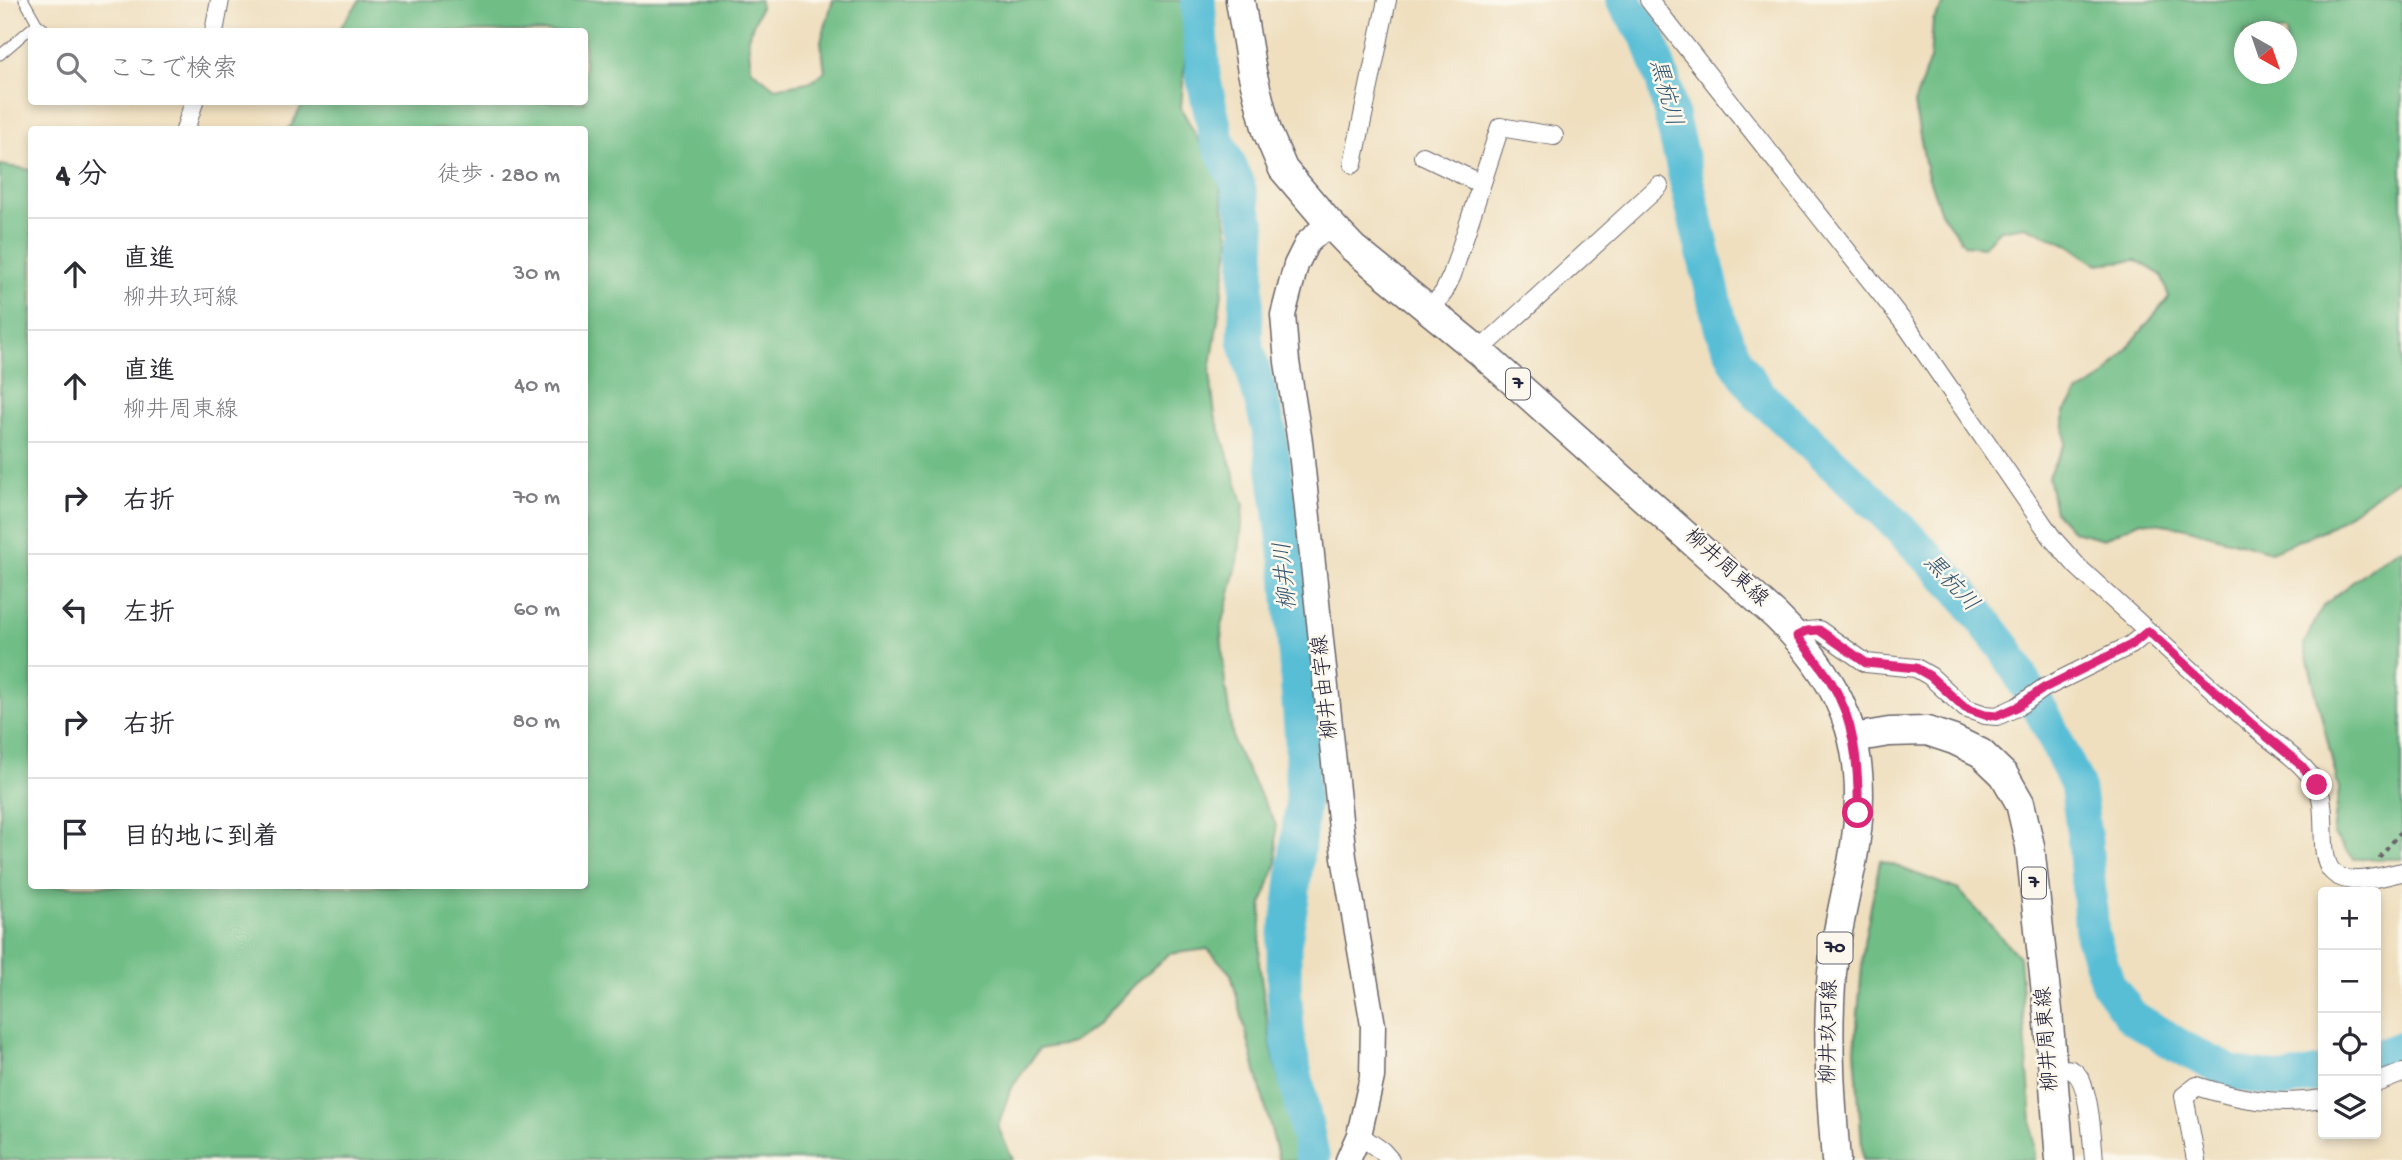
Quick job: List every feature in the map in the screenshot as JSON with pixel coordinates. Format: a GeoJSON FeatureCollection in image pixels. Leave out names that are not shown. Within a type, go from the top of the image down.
{"type":"FeatureCollection","features":[{"type":"Feature","properties":{"kind":"main road","name":"柳井周東線"},"geometry":{"type":"LineString","coordinates":[[1240,0],[1252,72],[1266,131],[1283,169],[1353,248],[1479,351],[1640,492],[1797,636],[1831,681],[1853,738],[1889,732],[1927,732],[1954,740],[1981,753],[2004,775],[2020,803],[2030,846],[2048,1011],[2060,1160]]}},
{"type":"Feature","properties":{"kind":"main road","name":"柳井由宇線"},"geometry":{"type":"LineString","coordinates":[[1329,223],[1307,243],[1301,254],[1283,315],[1345,857],[1373,1025],[1372,1077],[1359,1135],[1348,1160]]}},
{"type":"Feature","properties":{"kind":"main road","name":"柳井玖珂線"},"geometry":{"type":"LineString","coordinates":[[1836,1160],[1829,1082],[1831,984],[1838,923],[1853,861],[1858,813],[1859,776],[1853,738]]}},
{"type":"Feature","properties":{"kind":"street"},"geometry":{"type":"LineString","coordinates":[[215,28],[220,0]]}},
{"type":"Feature","properties":{"kind":"street"},"geometry":{"type":"LineString","coordinates":[[1353,164],[1387,0]]}},
{"type":"Feature","properties":{"kind":"street"},"geometry":{"type":"LineString","coordinates":[[1648,0],[1901,319],[2053,539],[2078,567],[2148,631],[2302,766],[2317,785],[2322,808],[2326,859],[2331,871],[2348,881],[2402,872]]}},
{"type":"Feature","properties":{"kind":"street"},"geometry":{"type":"LineString","coordinates":[[186,126],[193,105]]}},
{"type":"Feature","properties":{"kind":"street"},"geometry":{"type":"LineString","coordinates":[[1429,311],[1444,292],[1452,275],[1500,127],[1554,136]]}},
{"type":"Feature","properties":{"kind":"street"},"geometry":{"type":"LineString","coordinates":[[1423,156],[1481,184]]}},
{"type":"Feature","properties":{"kind":"street"},"geometry":{"type":"LineString","coordinates":[[1479,351],[1659,186]]}},
{"type":"Feature","properties":{"kind":"street"},"geometry":{"type":"LineString","coordinates":[[1797,636],[1807,631],[1819,630],[1866,663],[1916,668],[1930,676],[1965,708],[1997,716],[2017,707],[2044,688],[2131,645],[2148,631]]}},
{"type":"Feature","properties":{"kind":"street"},"geometry":{"type":"LineString","coordinates":[[2052,1072],[2067,1069],[2074,1071],[2083,1083],[2094,1160]]}},
{"type":"Feature","properties":{"kind":"street"},"geometry":{"type":"LineString","coordinates":[[2381,1081],[2402,1073]]}},
{"type":"Feature","properties":{"kind":"street"},"geometry":{"type":"LineString","coordinates":[[2196,1160],[2184,1096],[2197,1086],[2232,1097],[2267,1103],[2318,1098]]}},
{"type":"Feature","properties":{"kind":"street"},"geometry":{"type":"LineString","coordinates":[[1359,1135],[1390,1160]]}},
{"type":"Feature","properties":{"kind":"lane"},"geometry":{"type":"LineString","coordinates":[[24,0],[43,28]]}},
{"type":"Feature","properties":{"kind":"lane"},"geometry":{"type":"LineString","coordinates":[[31,28],[37,23]]}},
{"type":"Feature","properties":{"kind":"lane"},"geometry":{"type":"LineString","coordinates":[[0,55],[28,31]]}},
{"type":"Feature","properties":{"kind":"path"},"geometry":{"type":"LineString","coordinates":[[2378,860],[2402,830]]}},
{"type":"Feature","properties":{"kind":"green space"},"geometry":{"type":"Polygon","coordinates":[[[360,0],[760,0],[760,8],[748,37],[751,69],[775,88],[813,81],[825,71],[821,41],[833,0],[1180,0],[1188,23],[1181,108],[1218,176],[1230,240],[1210,372],[1215,415],[1244,505],[1238,561],[1221,630],[1225,684],[1234,745],[1276,825],[1277,862],[1262,904],[1259,963],[1271,1046],[1299,1160],[1279,1160],[1231,974],[1208,949],[1169,954],[1139,980],[1096,1026],[1072,1043],[1039,1049],[1010,1090],[998,1127],[1013,1160],[0,1160],[0,165],[28,169],[28,889],[588,889],[588,126],[291,126],[302,105],[588,105],[588,28],[341,28],[360,0]]]}},
{"type":"Feature","properties":{"kind":"green space"},"geometry":{"type":"Polygon","coordinates":[[[1947,0],[2402,0],[2402,477],[2328,528],[2271,552],[2182,527],[2141,521],[2104,539],[2073,531],[2055,512],[2048,476],[2065,444],[2064,412],[2078,393],[2104,377],[2169,297],[2161,275],[2136,260],[2096,264],[2069,245],[2025,226],[2000,230],[1983,247],[1965,245],[1941,213],[1927,173],[1914,104],[1930,59],[1933,20],[1947,0]]]}},
{"type":"Feature","properties":{"kind":"green space"},"geometry":{"type":"Polygon","coordinates":[[[2402,548],[2402,859],[2353,859],[2333,834],[2339,789],[2304,644],[2323,606],[2375,564],[2402,548]]]}},
{"type":"Feature","properties":{"kind":"green space"},"geometry":{"type":"Polygon","coordinates":[[[1880,860],[1959,890],[2019,957],[2035,1160],[1863,1160],[1855,1050],[1864,942],[1880,860]]]}},
{"type":"Feature","properties":{"kind":"waterway","name":"柳井川"},"geometry":{"type":"LineString","coordinates":[[1198,0],[1203,76],[1217,140],[1237,182],[1249,229],[1245,340],[1269,429],[1289,573],[1302,742],[1302,805],[1284,945],[1284,989],[1288,1041],[1313,1160]]}},
{"type":"Feature","properties":{"kind":"waterway","name":"黒杭川"},"geometry":{"type":"LineString","coordinates":[[1623,0],[1649,39],[1663,81],[1721,327],[1736,361],[1759,395],[1879,507],[1960,590],[2006,650],[2045,718],[2077,785],[2085,842],[2092,935],[2108,984],[2132,1017],[2184,1049],[2232,1073],[2285,1081],[2318,1074]]}},
{"type":"Feature","properties":{"kind":"waterway","name":"黒杭川"},"geometry":{"type":"LineString","coordinates":[[2381,1056],[2402,1048]]}},
{"type":"Feature","properties":{"kind":"route"},"geometry":{"type":"LineString","coordinates":[[1858,813],[1859,776],[1853,738],[1846,714],[1831,681],[1797,636],[1807,631],[1819,630],[1866,663],[1916,668],[1930,676],[1965,708],[1997,716],[2017,707],[2044,688],[2131,645],[2148,631],[2302,766],[2317,785]]}}]}
